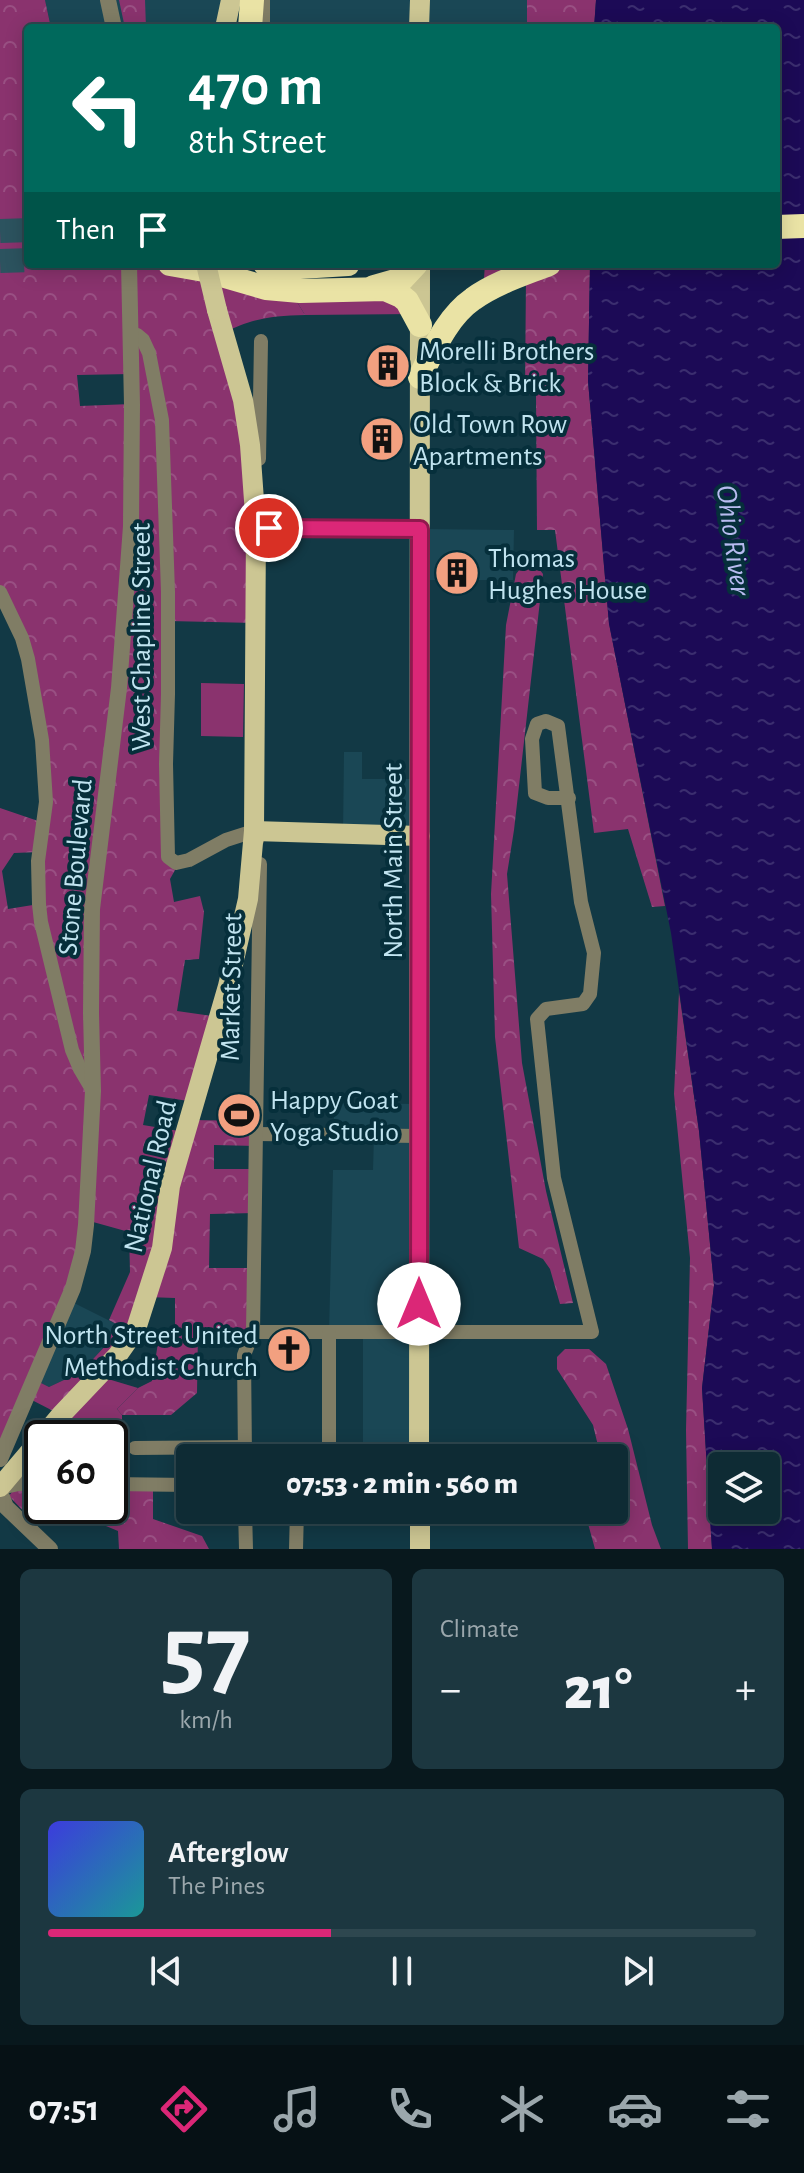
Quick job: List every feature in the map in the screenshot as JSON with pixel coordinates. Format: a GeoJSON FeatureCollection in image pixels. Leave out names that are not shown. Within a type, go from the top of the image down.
{"type":"FeatureCollection","features":[{"type":"Feature","properties":{"kind":"highway"},"geometry":{"type":"LineString","coordinates":[[250,24],[252,0]]}},
{"type":"Feature","properties":{"kind":"highway"},"geometry":{"type":"LineString","coordinates":[[780,227],[804,226]]}},
{"type":"Feature","properties":{"kind":"highway"},"geometry":{"type":"LineString","coordinates":[[780,242],[804,241]]}},
{"type":"Feature","properties":{"kind":"highway"},"geometry":{"type":"LineString","coordinates":[[197,268],[274,289],[385,289],[401,296],[412,307],[420,325]]}},
{"type":"Feature","properties":{"kind":"highway"},"geometry":{"type":"LineString","coordinates":[[372,288],[402,279],[414,268]]}},
{"type":"Feature","properties":{"kind":"highway"},"geometry":{"type":"LineString","coordinates":[[420,377],[452,320],[472,299],[540,268]]}},
{"type":"Feature","properties":{"kind":"main road"},"geometry":{"type":"LineString","coordinates":[[226,24],[231,0]]}},
{"type":"Feature","properties":{"kind":"main road"},"geometry":{"type":"LineString","coordinates":[[419,24],[420,0]]}},
{"type":"Feature","properties":{"kind":"main road","name":"Market Street"},"geometry":{"type":"LineString","coordinates":[[207,268],[243,400],[250,445],[255,522],[254,831]]}},
{"type":"Feature","properties":{"kind":"main road","name":"North Main Street"},"geometry":{"type":"LineString","coordinates":[[418,268],[419,1444]]}},
{"type":"Feature","properties":{"kind":"main road"},"geometry":{"type":"LineString","coordinates":[[254,831],[420,836]]}},
{"type":"Feature","properties":{"kind":"main road","name":"National Road"},"geometry":{"type":"LineString","coordinates":[[0,1489],[61,1415],[117,1356],[136,1329],[158,1261],[170,1186],[242,929],[254,831]]}},
{"type":"Feature","properties":{"kind":"main road"},"geometry":{"type":"LineString","coordinates":[[420,1524],[420,1549]]}},
{"type":"Feature","properties":{"kind":"street"},"geometry":{"type":"LineString","coordinates":[[108,0],[113,24]]}},
{"type":"Feature","properties":{"kind":"street"},"geometry":{"type":"LineString","coordinates":[[263,0],[263,24]]}},
{"type":"Feature","properties":{"kind":"street","name":"Stone Boulevard"},"geometry":{"type":"LineString","coordinates":[[0,1459],[57,1329],[83,1251],[93,1091],[92,909],[119,688],[131,526],[129,268]]}},
{"type":"Feature","properties":{"kind":"street","name":"West Chapline Street"},"geometry":{"type":"LineString","coordinates":[[130,333],[143,340],[149,353],[162,420],[168,592],[168,857],[176,863],[185,862],[216,844],[254,831]]}},
{"type":"Feature","properties":{"kind":"street","name":"Market Street"},"geometry":{"type":"LineString","coordinates":[[255,522],[261,341]]}},
{"type":"Feature","properties":{"kind":"street"},"geometry":{"type":"LineString","coordinates":[[255,522],[420,529]]}},
{"type":"Feature","properties":{"kind":"street"},"geometry":{"type":"LineString","coordinates":[[0,592],[22,638],[28,659],[42,740],[46,802],[37,882],[41,922],[72,1050],[93,1091]]}},
{"type":"Feature","properties":{"kind":"street"},"geometry":{"type":"LineString","coordinates":[[253,1332],[592,1332],[554,1178],[537,1019],[546,1009],[583,1004],[590,994],[594,953],[581,902],[569,798],[558,726],[546,721],[537,724],[532,739],[535,793],[548,798],[569,798]]}},
{"type":"Feature","properties":{"kind":"street","name":"Market Street"},"geometry":{"type":"LineString","coordinates":[[245,1444],[244,1355],[253,1332],[256,1134],[260,855],[254,831]]}},
{"type":"Feature","properties":{"kind":"street"},"geometry":{"type":"LineString","coordinates":[[256,1134],[419,1136]]}},
{"type":"Feature","properties":{"kind":"street"},"geometry":{"type":"LineString","coordinates":[[329,1333],[329,1444]]}},
{"type":"Feature","properties":{"kind":"street"},"geometry":{"type":"LineString","coordinates":[[135,1448],[176,1450]]}},
{"type":"Feature","properties":{"kind":"street"},"geometry":{"type":"LineString","coordinates":[[24,1484],[0,1489],[6,1507],[50,1549]]}},
{"type":"Feature","properties":{"kind":"street"},"geometry":{"type":"LineString","coordinates":[[128,1484],[176,1485]]}},
{"type":"Feature","properties":{"kind":"street"},"geometry":{"type":"LineString","coordinates":[[245,1524],[246,1549]]}},
{"type":"Feature","properties":{"kind":"street"},"geometry":{"type":"LineString","coordinates":[[296,1549],[297,1524]]}},
{"type":"Feature","properties":{"kind":"shaded area"},"geometry":{"type":"Polygon","coordinates":[[[45,0],[229,0],[221,24],[50,24],[45,0]]]}},
{"type":"Feature","properties":{"kind":"shaded area"},"geometry":{"type":"Polygon","coordinates":[[[263,0],[527,0],[527,24],[263,24],[263,0]]]}},
{"type":"Feature","properties":{"kind":"shaded area"},"geometry":{"type":"Polygon","coordinates":[[[420,529],[514,530],[513,580],[420,580],[420,529]]]}},
{"type":"Feature","properties":{"kind":"shaded area"},"geometry":{"type":"Polygon","coordinates":[[[344,752],[362,752],[362,779],[420,779],[420,836],[343,834],[344,752]]]}},
{"type":"Feature","properties":{"kind":"shaded area"},"geometry":{"type":"Polygon","coordinates":[[[334,1103],[419,1104],[419,1444],[363,1444],[363,1333],[329,1333],[333,1170],[373,1170],[374,1135],[334,1134],[334,1103]]]}},
{"type":"Feature","properties":{"kind":"shaded area"},"geometry":{"type":"Polygon","coordinates":[[[68,1300],[116,1324],[107,1344],[81,1372],[49,1387],[34,1380],[68,1300]]]}},
{"type":"Feature","properties":{"kind":"green space"},"geometry":{"type":"Polygon","coordinates":[[[0,0],[45,0],[50,24],[24,24],[24,268],[216,268],[297,302],[305,315],[263,319],[223,333],[235,369],[255,623],[169,621],[167,852],[179,863],[170,879],[174,902],[200,896],[204,912],[199,959],[185,960],[177,1011],[219,1017],[195,1102],[149,1095],[143,1125],[185,1132],[189,1120],[257,1121],[256,1146],[214,1145],[214,1169],[256,1169],[255,1213],[210,1214],[209,1268],[254,1268],[253,1332],[198,1331],[197,1393],[171,1415],[122,1415],[117,1409],[138,1388],[152,1381],[160,1330],[175,1330],[175,1298],[147,1297],[136,1329],[61,1415],[28,1398],[0,1459],[0,808],[44,823],[28,659],[0,606],[0,0]],[[131,374],[77,375],[80,406],[131,404],[131,374]],[[39,852],[14,853],[2,871],[8,909],[39,904],[39,852]],[[86,1220],[82,1251],[35,1380],[49,1387],[81,1372],[107,1344],[116,1324],[109,1320],[130,1272],[129,1232],[86,1220]]]}},
{"type":"Feature","properties":{"kind":"green space"},"geometry":{"type":"Polygon","coordinates":[[[119,0],[145,0],[146,24],[124,24],[119,0]]]}},
{"type":"Feature","properties":{"kind":"green space"},"geometry":{"type":"Polygon","coordinates":[[[527,0],[596,0],[594,24],[527,24],[527,0]]]}},
{"type":"Feature","properties":{"kind":"green space"},"geometry":{"type":"Polygon","coordinates":[[[485,268],[590,268],[588,381],[609,623],[665,906],[652,907],[628,829],[594,833],[555,530],[537,530],[536,395],[525,394],[526,275],[483,292],[485,268]]]}},
{"type":"Feature","properties":{"kind":"green space"},"geometry":{"type":"Polygon","coordinates":[[[372,288],[415,314],[305,315],[297,302],[372,288]]]}},
{"type":"Feature","properties":{"kind":"green space"},"geometry":{"type":"Polygon","coordinates":[[[524,564],[536,565],[543,574],[507,874],[522,1063],[546,1191],[573,1303],[560,1304],[550,1269],[543,1259],[519,1248],[495,1037],[491,894],[506,625],[516,574],[524,564]]]}},
{"type":"Feature","properties":{"kind":"green space"},"geometry":{"type":"Polygon","coordinates":[[[201,683],[244,684],[243,737],[201,736],[201,683]]]}},
{"type":"Feature","properties":{"kind":"green space"},"geometry":{"type":"Polygon","coordinates":[[[679,992],[699,1131],[714,1285],[702,1388],[708,1524],[710,1524],[712,1549],[688,1549],[686,1430],[690,1258],[674,1094],[679,992]]]}},
{"type":"Feature","properties":{"kind":"green space"},"geometry":{"type":"Polygon","coordinates":[[[565,1349],[589,1349],[606,1364],[628,1429],[661,1549],[595,1549],[588,1524],[628,1524],[628,1444],[598,1444],[593,1425],[557,1369],[557,1357],[565,1349]]]}},
{"type":"Feature","properties":{"kind":"green space"},"geometry":{"type":"Polygon","coordinates":[[[98,1376],[138,1388],[117,1409],[122,1420],[58,1420],[98,1376]]]}},
{"type":"Feature","properties":{"kind":"green space"},"geometry":{"type":"Polygon","coordinates":[[[128,1484],[153,1484],[153,1519],[202,1536],[209,1549],[119,1549],[118,1531],[101,1524],[128,1524],[128,1484]]]}},
{"type":"Feature","properties":{"kind":"green space"},"geometry":{"type":"Polygon","coordinates":[[[24,1488],[24,1512],[9,1496],[14,1489],[24,1488]]]}},
{"type":"Feature","properties":{"kind":"water","name":"Ohio River"},"geometry":{"type":"Polygon","coordinates":[[[596,0],[804,0],[804,1549],[712,1549],[710,1524],[780,1524],[780,1452],[708,1452],[708,1485],[702,1388],[714,1285],[699,1131],[671,933],[609,624],[588,381],[590,268],[780,268],[780,24],[594,24],[596,0]]]}},
{"type":"Feature","properties":{"kind":"tunnel"},"geometry":{"type":"LineString","coordinates":[[0,231],[24,230]]}},
{"type":"Feature","properties":{"kind":"tunnel"},"geometry":{"type":"LineString","coordinates":[[0,261],[24,260]]}},
{"type":"Feature","properties":{"kind":"place","name":"Morelli Brothers Block & Brick"},"geometry":{"type":"Point","coordinates":[388,366]}},
{"type":"Feature","properties":{"kind":"place","name":"Old Town Row Apartments"},"geometry":{"type":"Point","coordinates":[382,439]}},
{"type":"Feature","properties":{"kind":"place","name":"Thomas Hughes House"},"geometry":{"type":"Point","coordinates":[457,573]}},
{"type":"Feature","properties":{"kind":"place","name":"Happy Goat Yoga Studio"},"geometry":{"type":"Point","coordinates":[239,1115]}},
{"type":"Feature","properties":{"kind":"place","name":"North Street United Methodist Church"},"geometry":{"type":"Point","coordinates":[289,1350]}},
{"type":"Feature","properties":{"kind":"route"},"geometry":{"type":"LineString","coordinates":[[269,528],[420,529],[419,1304]]}}]}
